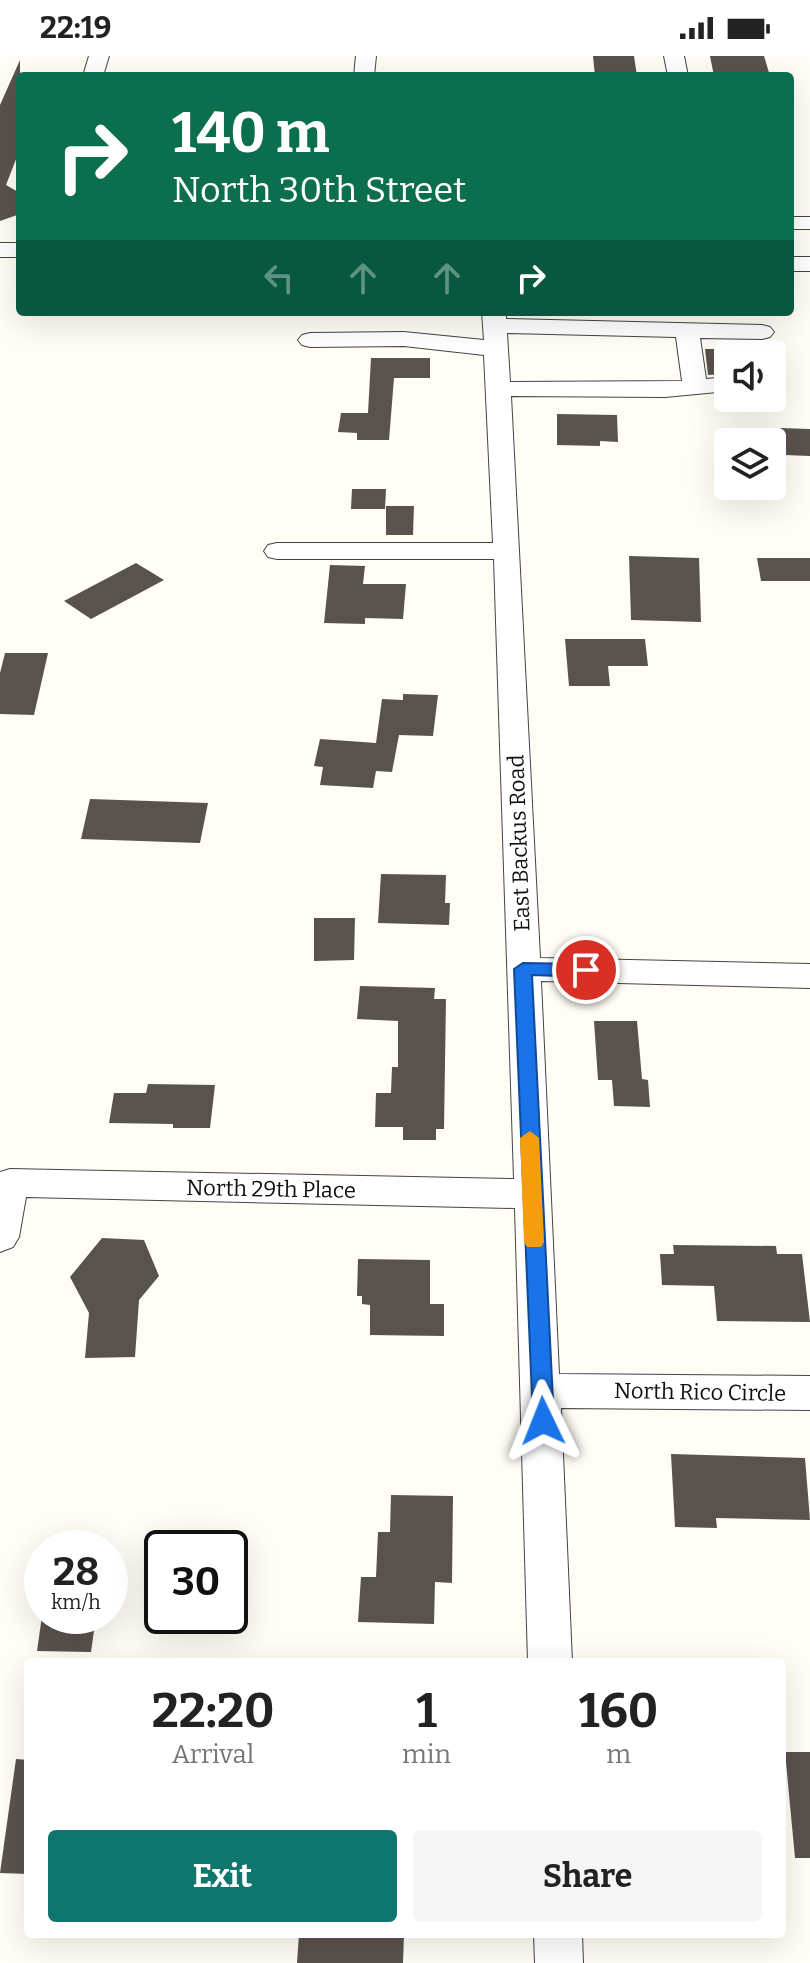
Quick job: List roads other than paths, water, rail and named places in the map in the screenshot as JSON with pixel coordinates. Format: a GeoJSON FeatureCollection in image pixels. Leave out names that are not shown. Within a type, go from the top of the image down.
{"type":"FeatureCollection","features":[{"type":"Feature","properties":{"kind":"street"},"geometry":{"type":"LineString","coordinates":[[310,340],[463,343],[495,329],[687,329],[761,333]]}},
{"type":"Feature","properties":{"kind":"street","name":"East Backus Road"},"geometry":{"type":"LineString","coordinates":[[495,329],[542,1391],[550,1658]]}},
{"type":"Feature","properties":{"kind":"street"},"geometry":{"type":"LineString","coordinates":[[687,329],[695,389]]}},
{"type":"Feature","properties":{"kind":"street"},"geometry":{"type":"LineString","coordinates":[[499,389],[695,389],[714,386]]}},
{"type":"Feature","properties":{"kind":"street"},"geometry":{"type":"LineString","coordinates":[[277,551],[507,551]]}},
{"type":"Feature","properties":{"kind":"street"},"geometry":{"type":"LineString","coordinates":[[523,969],[810,976]]}},
{"type":"Feature","properties":{"kind":"street","name":"North 29th Place"},"geometry":{"type":"LineString","coordinates":[[0,1237],[10,1183],[532,1194]]}},
{"type":"Feature","properties":{"kind":"street","name":"North Rico Circle"},"geometry":{"type":"LineString","coordinates":[[542,1391],[810,1393]]}},
{"type":"Feature","properties":{"kind":"street"},"geometry":{"type":"LineString","coordinates":[[558,1938],[559,1963]]}}]}
